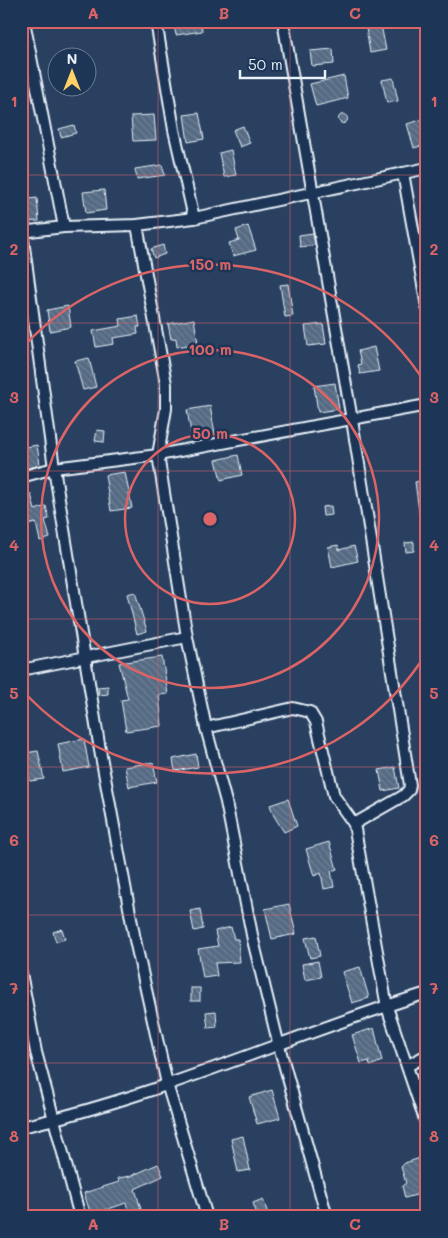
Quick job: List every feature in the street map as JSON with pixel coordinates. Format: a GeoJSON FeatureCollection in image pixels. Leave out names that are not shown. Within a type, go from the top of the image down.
{"type":"FeatureCollection","features":[{"type":"Feature","properties":{"kind":"street"},"geometry":{"type":"LineString","coordinates":[[24,21],[64,227]]}},
{"type":"Feature","properties":{"kind":"street"},"geometry":{"type":"LineString","coordinates":[[156,21],[174,130],[194,218]]}},
{"type":"Feature","properties":{"kind":"street"},"geometry":{"type":"LineString","coordinates":[[283,21],[292,82],[352,420],[410,785],[409,790],[403,796],[354,824]]}},
{"type":"Feature","properties":{"kind":"street"},"geometry":{"type":"LineString","coordinates":[[21,73],[34,70]]}},
{"type":"Feature","properties":{"kind":"street"},"geometry":{"type":"LineString","coordinates":[[207,1217],[167,1084],[135,940],[54,468],[21,232],[64,227],[137,225],[194,218],[427,168]]}},
{"type":"Feature","properties":{"kind":"street"},"geometry":{"type":"LineString","coordinates":[[403,173],[427,307]]}},
{"type":"Feature","properties":{"kind":"street"},"geometry":{"type":"LineString","coordinates":[[137,225],[166,384],[166,409],[158,455],[188,637],[206,728],[226,802],[253,940],[279,1046],[327,1217]]}},
{"type":"Feature","properties":{"kind":"street"},"geometry":{"type":"LineString","coordinates":[[21,477],[54,468],[158,455],[427,405]]}},
{"type":"Feature","properties":{"kind":"street"},"geometry":{"type":"LineString","coordinates":[[21,670],[188,637]]}},
{"type":"Feature","properties":{"kind":"street"},"geometry":{"type":"LineString","coordinates":[[206,728],[293,708],[310,712],[316,722],[334,796],[354,824],[387,1007],[427,1126]]}},
{"type":"Feature","properties":{"kind":"street"},"geometry":{"type":"LineString","coordinates":[[21,973],[36,1052],[80,1217]]}},
{"type":"Feature","properties":{"kind":"street"},"geometry":{"type":"LineString","coordinates":[[21,1126],[53,1120],[167,1084],[427,993]]}},
{"type":"Feature","properties":{"kind":"street"},"geometry":{"type":"LineString","coordinates":[[407,1066],[427,1055]]}},
{"type":"Feature","properties":{"kind":"building"},"geometry":{"type":"Polygon","coordinates":[[[173,21],[201,21],[202,31],[176,35],[173,21]]]}},
{"type":"Feature","properties":{"kind":"building"},"geometry":{"type":"Polygon","coordinates":[[[381,25],[386,50],[370,53],[366,28],[381,25]]]}},
{"type":"Feature","properties":{"kind":"building"},"geometry":{"type":"Polygon","coordinates":[[[333,49],[334,64],[312,66],[310,51],[333,49]]]}},
{"type":"Feature","properties":{"kind":"building"},"geometry":{"type":"Polygon","coordinates":[[[344,76],[348,98],[316,106],[310,84],[344,76]]]}},
{"type":"Feature","properties":{"kind":"building"},"geometry":{"type":"Polygon","coordinates":[[[393,78],[398,101],[387,103],[382,80],[393,78]]]}},
{"type":"Feature","properties":{"kind":"building"},"geometry":{"type":"Polygon","coordinates":[[[199,113],[204,139],[188,142],[184,115],[199,113]]]}},
{"type":"Feature","properties":{"kind":"building"},"geometry":{"type":"Polygon","coordinates":[[[343,114],[348,119],[343,124],[338,119],[343,114]]]}},
{"type":"Feature","properties":{"kind":"building"},"geometry":{"type":"Polygon","coordinates":[[[154,115],[156,140],[133,141],[131,116],[154,115]]]}},
{"type":"Feature","properties":{"kind":"building"},"geometry":{"type":"Polygon","coordinates":[[[427,118],[427,144],[414,148],[407,124],[427,118]]]}},
{"type":"Feature","properties":{"kind":"building"},"geometry":{"type":"Polygon","coordinates":[[[74,125],[76,133],[61,137],[59,129],[74,125]]]}},
{"type":"Feature","properties":{"kind":"building"},"geometry":{"type":"Polygon","coordinates":[[[243,126],[250,143],[240,147],[233,130],[243,126]]]}},
{"type":"Feature","properties":{"kind":"building"},"geometry":{"type":"Polygon","coordinates":[[[231,150],[236,175],[224,177],[219,153],[231,150]]]}},
{"type":"Feature","properties":{"kind":"building"},"geometry":{"type":"Polygon","coordinates":[[[162,165],[165,175],[137,179],[135,169],[162,165]]]}},
{"type":"Feature","properties":{"kind":"building"},"geometry":{"type":"Polygon","coordinates":[[[104,190],[106,210],[86,213],[83,192],[104,190]]]}},
{"type":"Feature","properties":{"kind":"building"},"geometry":{"type":"Polygon","coordinates":[[[37,198],[39,221],[21,222],[21,200],[37,198]]]}},
{"type":"Feature","properties":{"kind":"building"},"geometry":{"type":"Polygon","coordinates":[[[248,226],[256,250],[233,256],[229,243],[239,240],[236,230],[248,226]]]}},
{"type":"Feature","properties":{"kind":"building"},"geometry":{"type":"Polygon","coordinates":[[[313,233],[315,245],[300,247],[299,235],[313,233]]]}},
{"type":"Feature","properties":{"kind":"building"},"geometry":{"type":"Polygon","coordinates":[[[163,245],[165,254],[154,258],[151,249],[163,245]]]}},
{"type":"Feature","properties":{"kind":"building"},"geometry":{"type":"Polygon","coordinates":[[[288,284],[293,316],[285,317],[280,285],[288,284]]]}},
{"type":"Feature","properties":{"kind":"building"},"geometry":{"type":"Polygon","coordinates":[[[68,306],[71,327],[50,331],[47,310],[68,306]]]}},
{"type":"Feature","properties":{"kind":"building"},"geometry":{"type":"Polygon","coordinates":[[[138,316],[140,327],[137,327],[138,334],[113,338],[114,344],[96,347],[93,331],[121,326],[120,319],[138,316]]]}},
{"type":"Feature","properties":{"kind":"building"},"geometry":{"type":"Polygon","coordinates":[[[194,319],[198,343],[177,347],[176,338],[171,339],[168,324],[194,319]]]}},
{"type":"Feature","properties":{"kind":"building"},"geometry":{"type":"Polygon","coordinates":[[[323,324],[326,344],[308,346],[305,326],[323,324]]]}},
{"type":"Feature","properties":{"kind":"building"},"geometry":{"type":"Polygon","coordinates":[[[374,347],[379,371],[360,374],[358,365],[361,364],[358,351],[374,347]]]}},
{"type":"Feature","properties":{"kind":"building"},"geometry":{"type":"Polygon","coordinates":[[[89,358],[96,387],[83,390],[75,361],[89,358]]]}},
{"type":"Feature","properties":{"kind":"building"},"geometry":{"type":"Polygon","coordinates":[[[335,383],[339,409],[318,412],[314,386],[335,383]]]}},
{"type":"Feature","properties":{"kind":"building"},"geometry":{"type":"Polygon","coordinates":[[[210,406],[215,434],[192,438],[187,410],[210,406]]]}},
{"type":"Feature","properties":{"kind":"building"},"geometry":{"type":"Polygon","coordinates":[[[97,430],[105,431],[104,442],[95,441],[97,430]]]}},
{"type":"Feature","properties":{"kind":"building"},"geometry":{"type":"Polygon","coordinates":[[[37,445],[40,465],[21,470],[21,448],[37,445]]]}},
{"type":"Feature","properties":{"kind":"building"},"geometry":{"type":"Polygon","coordinates":[[[238,455],[242,475],[221,480],[216,460],[238,455]]]}},
{"type":"Feature","properties":{"kind":"building"},"geometry":{"type":"Polygon","coordinates":[[[125,472],[132,508],[111,511],[105,475],[125,472]]]}},
{"type":"Feature","properties":{"kind":"building"},"geometry":{"type":"Polygon","coordinates":[[[427,480],[427,525],[421,525],[415,482],[427,480]]]}},
{"type":"Feature","properties":{"kind":"building"},"geometry":{"type":"Polygon","coordinates":[[[31,494],[35,510],[46,506],[49,519],[45,520],[50,538],[40,541],[36,523],[21,526],[21,496],[31,494]]]}},
{"type":"Feature","properties":{"kind":"building"},"geometry":{"type":"Polygon","coordinates":[[[331,506],[332,515],[323,516],[322,507],[331,506]]]}},
{"type":"Feature","properties":{"kind":"building"},"geometry":{"type":"Polygon","coordinates":[[[414,542],[414,551],[406,552],[405,543],[414,542]]]}},
{"type":"Feature","properties":{"kind":"building"},"geometry":{"type":"Polygon","coordinates":[[[338,545],[339,550],[354,546],[358,561],[332,567],[328,547],[338,545]]]}},
{"type":"Feature","properties":{"kind":"building"},"geometry":{"type":"Polygon","coordinates":[[[135,592],[147,631],[137,634],[127,594],[135,592]]]}},
{"type":"Feature","properties":{"kind":"building"},"geometry":{"type":"Polygon","coordinates":[[[162,657],[168,694],[159,695],[162,726],[126,731],[121,700],[128,699],[119,663],[162,657]]]}},
{"type":"Feature","properties":{"kind":"building"},"geometry":{"type":"Polygon","coordinates":[[[108,686],[108,694],[99,695],[98,687],[108,686]]]}},
{"type":"Feature","properties":{"kind":"building"},"geometry":{"type":"Polygon","coordinates":[[[84,739],[89,767],[63,772],[58,744],[84,739]]]}},
{"type":"Feature","properties":{"kind":"building"},"geometry":{"type":"Polygon","coordinates":[[[38,751],[44,779],[30,781],[25,753],[38,751]]]}},
{"type":"Feature","properties":{"kind":"building"},"geometry":{"type":"Polygon","coordinates":[[[196,754],[198,767],[175,771],[173,759],[196,754]]]}},
{"type":"Feature","properties":{"kind":"building"},"geometry":{"type":"Polygon","coordinates":[[[153,762],[157,782],[129,787],[125,767],[153,762]]]}},
{"type":"Feature","properties":{"kind":"building"},"geometry":{"type":"Polygon","coordinates":[[[395,767],[399,788],[383,791],[379,770],[395,767]]]}},
{"type":"Feature","properties":{"kind":"building"},"geometry":{"type":"Polygon","coordinates":[[[288,799],[297,826],[284,832],[274,816],[270,805],[288,799]]]}},
{"type":"Feature","properties":{"kind":"building"},"geometry":{"type":"Polygon","coordinates":[[[329,842],[337,869],[331,871],[334,887],[324,889],[321,873],[314,876],[306,849],[329,842]]]}},
{"type":"Feature","properties":{"kind":"building"},"geometry":{"type":"Polygon","coordinates":[[[289,904],[296,934],[272,939],[265,909],[289,904]]]}},
{"type":"Feature","properties":{"kind":"building"},"geometry":{"type":"Polygon","coordinates":[[[200,909],[203,929],[194,931],[190,911],[200,909]]]}},
{"type":"Feature","properties":{"kind":"building"},"geometry":{"type":"Polygon","coordinates":[[[231,927],[234,939],[238,939],[240,962],[215,963],[217,976],[203,978],[198,949],[218,946],[215,931],[231,927]]]}},
{"type":"Feature","properties":{"kind":"building"},"geometry":{"type":"Polygon","coordinates":[[[62,929],[65,939],[56,942],[53,932],[62,929]]]}},
{"type":"Feature","properties":{"kind":"building"},"geometry":{"type":"Polygon","coordinates":[[[316,936],[320,956],[310,958],[305,938],[316,936]]]}},
{"type":"Feature","properties":{"kind":"building"},"geometry":{"type":"Polygon","coordinates":[[[318,961],[321,977],[305,980],[302,964],[318,961]]]}},
{"type":"Feature","properties":{"kind":"building"},"geometry":{"type":"Polygon","coordinates":[[[360,967],[369,998],[352,1003],[342,972],[360,967]]]}},
{"type":"Feature","properties":{"kind":"building"},"geometry":{"type":"Polygon","coordinates":[[[191,988],[200,988],[200,1001],[191,1001],[191,988]]]}},
{"type":"Feature","properties":{"kind":"building"},"geometry":{"type":"Polygon","coordinates":[[[216,1011],[217,1027],[208,1028],[206,1012],[216,1011]]]}},
{"type":"Feature","properties":{"kind":"building"},"geometry":{"type":"Polygon","coordinates":[[[374,1028],[382,1061],[370,1066],[369,1061],[361,1063],[352,1035],[374,1028]]]}},
{"type":"Feature","properties":{"kind":"building"},"geometry":{"type":"Polygon","coordinates":[[[272,1090],[280,1118],[257,1124],[249,1097],[272,1090]]]}},
{"type":"Feature","properties":{"kind":"building"},"geometry":{"type":"Polygon","coordinates":[[[243,1136],[250,1170],[238,1172],[231,1139],[243,1136]]]}},
{"type":"Feature","properties":{"kind":"building"},"geometry":{"type":"Polygon","coordinates":[[[420,1158],[420,1166],[426,1166],[427,1192],[405,1198],[402,1186],[406,1183],[401,1167],[405,1163],[420,1158]]]}},
{"type":"Feature","properties":{"kind":"building"},"geometry":{"type":"Polygon","coordinates":[[[158,1164],[163,1176],[135,1189],[141,1209],[129,1212],[126,1203],[91,1215],[84,1193],[119,1182],[118,1178],[131,1176],[158,1164]]]}},
{"type":"Feature","properties":{"kind":"building"},"geometry":{"type":"Polygon","coordinates":[[[263,1199],[269,1217],[258,1217],[253,1203],[263,1199]]]}}]}
